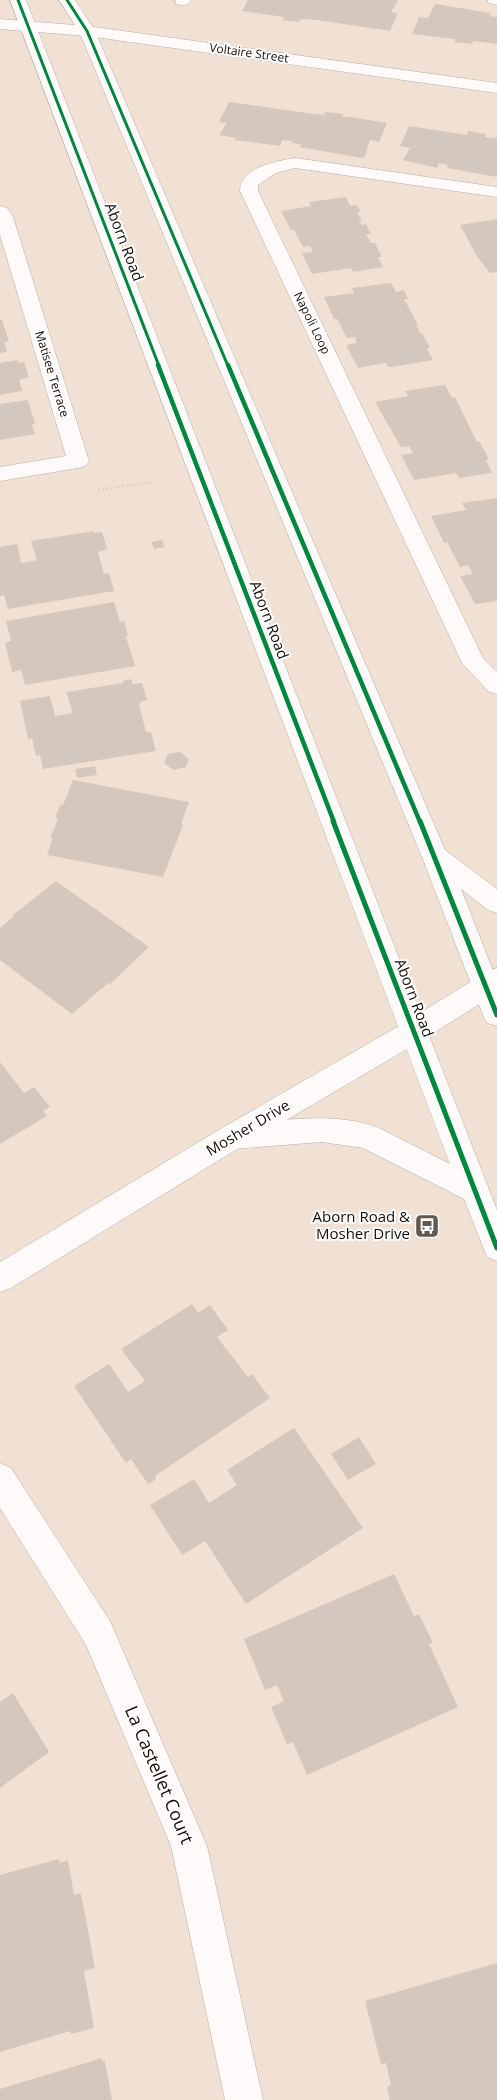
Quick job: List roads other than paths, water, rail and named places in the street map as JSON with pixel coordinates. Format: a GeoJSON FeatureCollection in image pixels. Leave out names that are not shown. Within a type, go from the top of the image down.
{"type":"FeatureCollection","features":[{"type":"Feature","properties":{"kind":"main road","name":"Aborn Road"},"geometry":{"type":"LineString","coordinates":[[18,0],[497,1248]]}},
{"type":"Feature","properties":{"kind":"main road"},"geometry":{"type":"LineString","coordinates":[[67,0],[86,31],[435,857],[491,983],[497,1015]]}},
{"type":"Feature","properties":{"kind":"main road","name":"Voltaire Street"},"geometry":{"type":"LineString","coordinates":[[0,24],[86,31],[497,88]]}},
{"type":"Feature","properties":{"kind":"main road","name":"Napoli Loop"},"geometry":{"type":"LineString","coordinates":[[497,192],[295,163],[274,167],[259,174],[249,184],[249,191],[474,663],[497,686]]}},
{"type":"Feature","properties":{"kind":"main road","name":"Matisee Terrace"},"geometry":{"type":"LineString","coordinates":[[0,212],[4,217],[78,461],[0,474]]}},
{"type":"Feature","properties":{"kind":"main road"},"geometry":{"type":"LineString","coordinates":[[435,857],[497,902]]}},
{"type":"Feature","properties":{"kind":"main road","name":"Mosher Drive"},"geometry":{"type":"LineString","coordinates":[[0,1278],[491,983]]}},
{"type":"Feature","properties":{"kind":"main road"},"geometry":{"type":"LineString","coordinates":[[232,1137],[322,1130],[367,1136],[474,1190]]}},
{"type":"Feature","properties":{"kind":"main road","name":"La Castellet Court"},"geometry":{"type":"LineString","coordinates":[[0,1479],[98,1633],[190,1846],[244,2100]]}},
{"type":"Feature","properties":{"kind":"place","name":"Aborn Road & Mosher Drive"},"geometry":{"type":"Point","coordinates":[427,1226]}}]}
